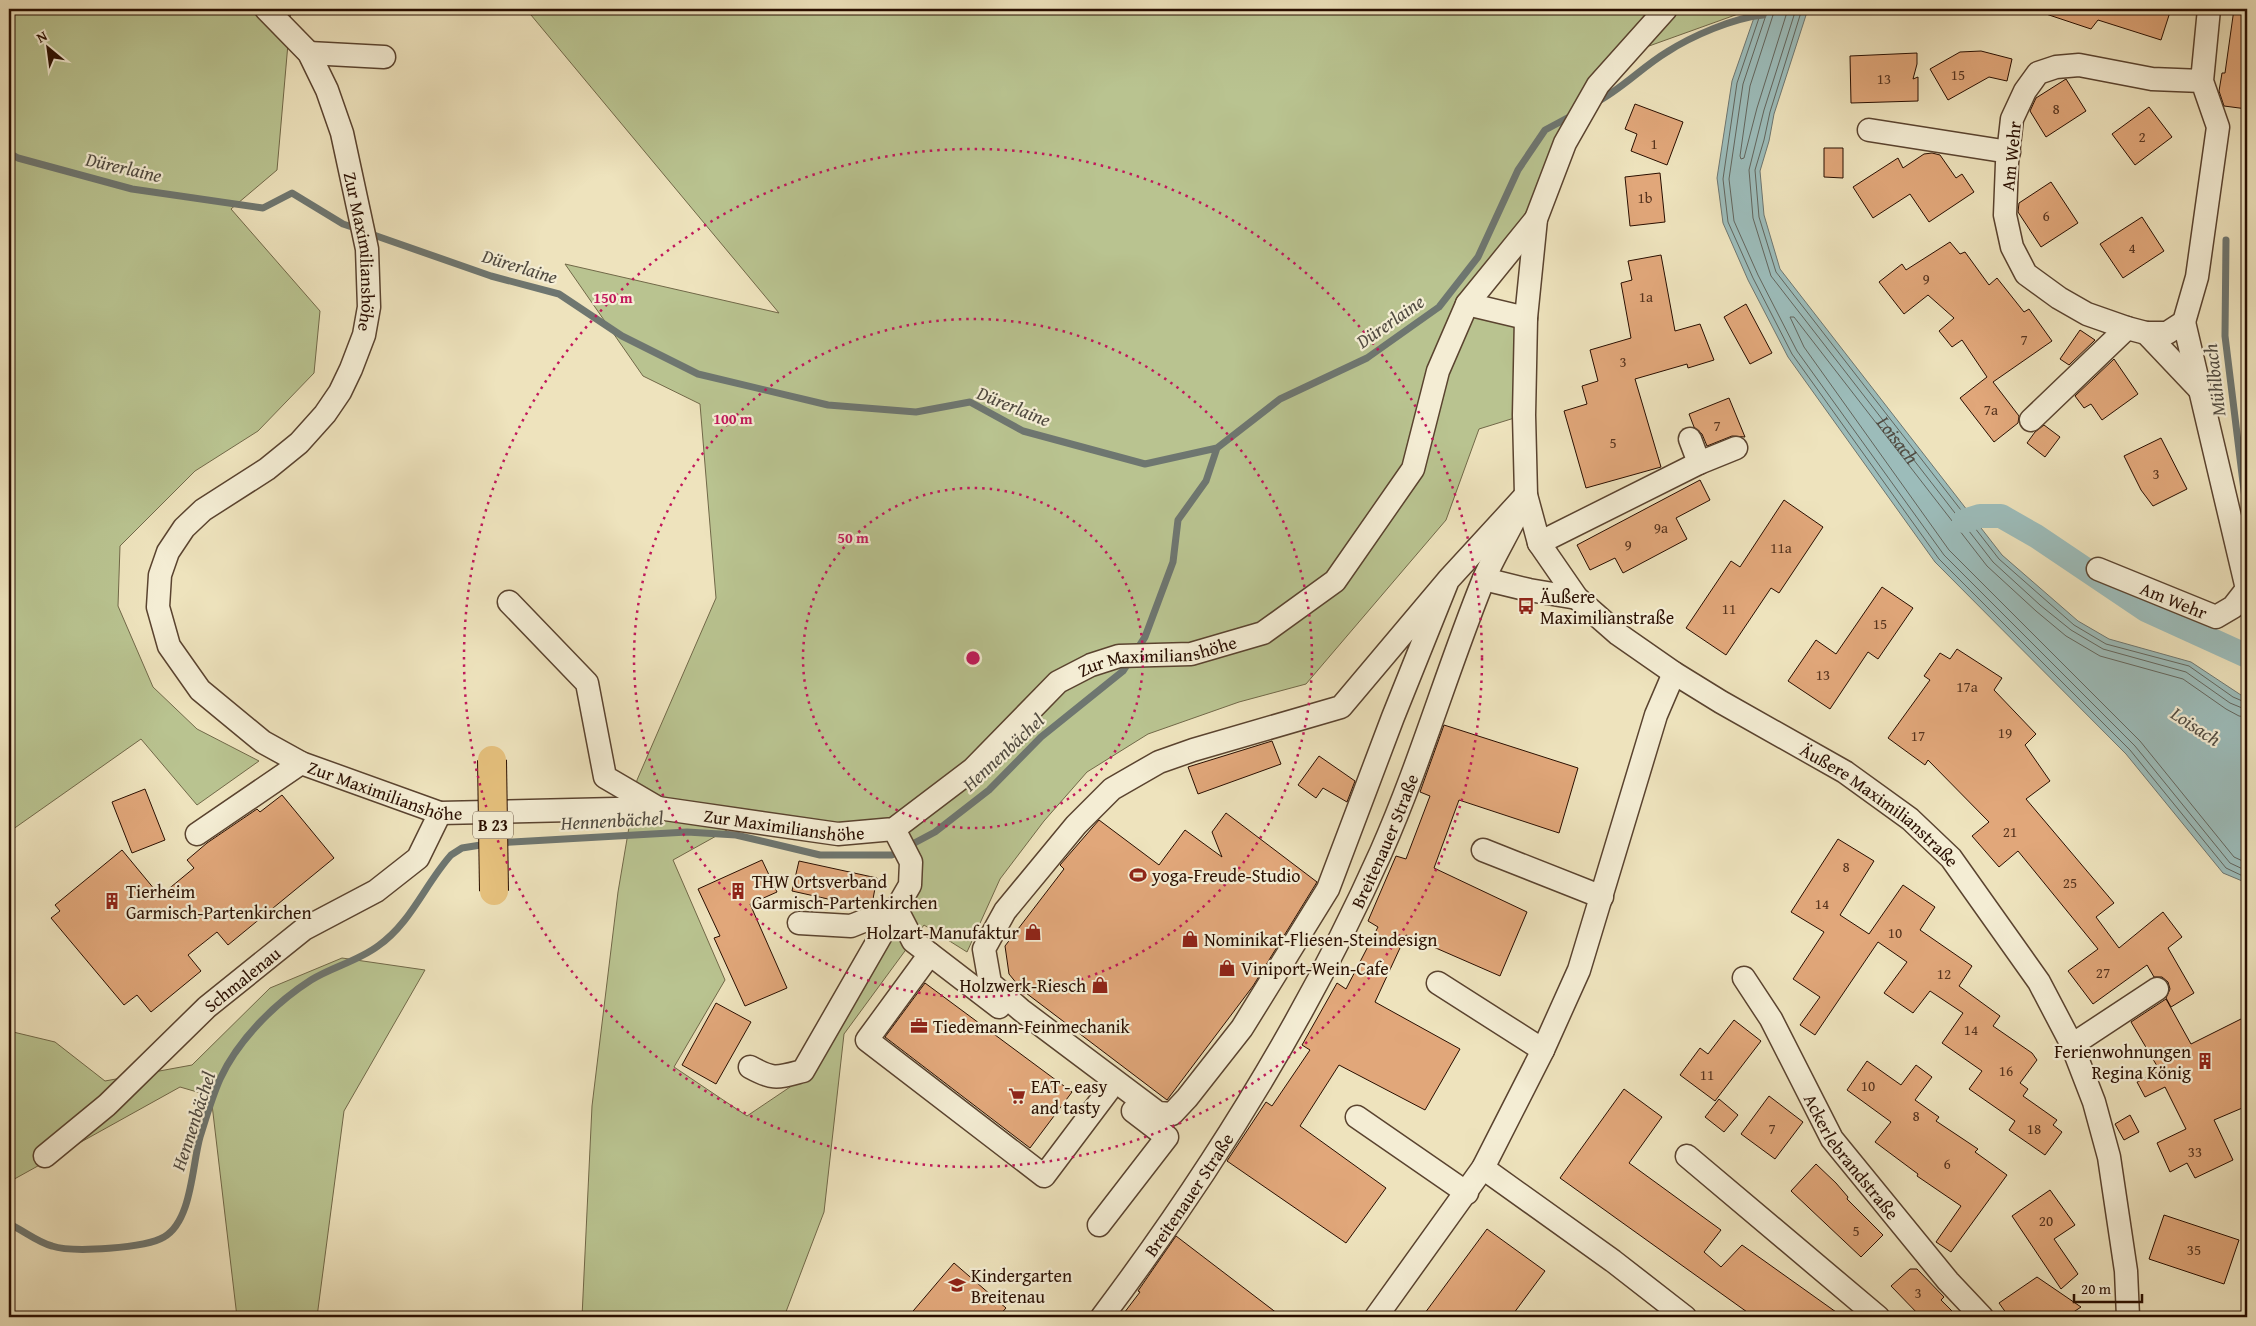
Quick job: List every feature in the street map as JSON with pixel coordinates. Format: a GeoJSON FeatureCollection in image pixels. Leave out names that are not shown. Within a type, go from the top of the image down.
{"type":"FeatureCollection","features":[{"type":"Feature","properties":{"kind":"main road","name":"B 23"},"geometry":{"type":"LineString","coordinates":[[492,760],[494,891]]}},
{"type":"Feature","properties":{"kind":"street","name":"Zur Maximilianshöhe"},"geometry":{"type":"LineString","coordinates":[[266,9],[310,53],[327,90],[342,133],[367,249],[369,307],[364,336],[340,392],[326,414],[299,443],[268,469],[203,510],[184,528],[168,552],[160,575],[158,606],[169,646],[200,690],[263,742],[301,762],[440,813],[658,808],[838,834],[896,833],[973,769],[1058,682],[1091,664],[1119,656],[1190,654],[1263,634],[1335,582],[1412,469],[1438,371],[1467,304],[1536,218]]}},
{"type":"Feature","properties":{"kind":"street","name":"Äußere Maximilianstraße"},"geometry":{"type":"LineString","coordinates":[[1666,9],[1598,84],[1566,142],[1536,218],[1526,318],[1524,415],[1526,494],[1539,543],[1577,598],[1618,634],[1674,673],[1845,772],[1910,819],[1951,858],[2039,982],[2072,1045],[2094,1102],[2109,1157],[2126,1271],[2128,1317]]}},
{"type":"Feature","properties":{"kind":"street","name":"Am Wehr"},"geometry":{"type":"LineString","coordinates":[[2098,569],[2216,617],[2233,608],[2247,589],[2184,322],[2197,277],[2218,127],[2202,81],[2209,9]]}},
{"type":"Feature","properties":{"kind":"street"},"geometry":{"type":"LineString","coordinates":[[310,53],[384,57]]}},
{"type":"Feature","properties":{"kind":"street","name":"Am Wehr"},"geometry":{"type":"LineString","coordinates":[[2184,322],[2167,333],[2136,330],[2087,314],[2059,298],[2026,274],[2012,247],[2006,215],[2009,152],[2012,119],[2025,92],[2038,73],[2056,67],[2079,65],[2152,79],[2202,81]]}},
{"type":"Feature","properties":{"kind":"street"},"geometry":{"type":"LineString","coordinates":[[1869,130],[2009,152]]}},
{"type":"Feature","properties":{"kind":"street"},"geometry":{"type":"LineString","coordinates":[[1467,304],[1526,318]]}},
{"type":"Feature","properties":{"kind":"street"},"geometry":{"type":"LineString","coordinates":[[2032,420],[2136,330]]}},
{"type":"Feature","properties":{"kind":"street","name":"Am Wehr"},"geometry":{"type":"LineString","coordinates":[[2136,330],[2200,391]]}},
{"type":"Feature","properties":{"kind":"street"},"geometry":{"type":"LineString","coordinates":[[1690,439],[1699,464]]}},
{"type":"Feature","properties":{"kind":"street"},"geometry":{"type":"LineString","coordinates":[[1539,543],[1699,464],[1736,448]]}},
{"type":"Feature","properties":{"kind":"street"},"geometry":{"type":"LineString","coordinates":[[1448,580],[1389,725],[1328,890],[1242,1028],[1187,1098],[1172,1114],[1158,1113],[1021,1010],[990,983],[984,949],[1005,911],[1076,826],[1112,789],[1158,762],[1193,750],[1289,724],[1340,707],[1448,580],[1526,494]]}},
{"type":"Feature","properties":{"kind":"street","name":"Breitenauer Straße"},"geometry":{"type":"LineString","coordinates":[[1102,1317],[1141,1266],[1218,1154],[1280,1052],[1334,950],[1381,851],[1484,579],[1526,494]]}},
{"type":"Feature","properties":{"kind":"street"},"geometry":{"type":"LineString","coordinates":[[1484,579],[1529,590],[1577,598]]}},
{"type":"Feature","properties":{"kind":"street"},"geometry":{"type":"LineString","coordinates":[[509,602],[586,683],[605,777],[658,808]]}},
{"type":"Feature","properties":{"kind":"street"},"geometry":{"type":"LineString","coordinates":[[1376,1317],[1483,1168],[1543,1050],[1579,970],[1656,715],[1674,673]]}},
{"type":"Feature","properties":{"kind":"street"},"geometry":{"type":"LineString","coordinates":[[197,834],[301,762]]}},
{"type":"Feature","properties":{"kind":"street","name":"Schmalenau"},"geometry":{"type":"LineString","coordinates":[[45,1156],[107,1106],[207,1007],[304,929],[376,891],[418,858],[440,813]]}},
{"type":"Feature","properties":{"kind":"street"},"geometry":{"type":"LineString","coordinates":[[750,1067],[768,1077],[784,1076],[802,1071],[910,885],[911,862],[896,833]]}},
{"type":"Feature","properties":{"kind":"street"},"geometry":{"type":"LineString","coordinates":[[1483,850],[1602,897]]}},
{"type":"Feature","properties":{"kind":"street"},"geometry":{"type":"LineString","coordinates":[[799,923],[852,926],[896,908]]}},
{"type":"Feature","properties":{"kind":"street"},"geometry":{"type":"LineString","coordinates":[[896,908],[913,941],[1167,1137],[1099,1225]]}},
{"type":"Feature","properties":{"kind":"street"},"geometry":{"type":"LineString","coordinates":[[930,954],[867,1040],[1044,1176],[1108,1091]]}},
{"type":"Feature","properties":{"kind":"street","name":"Ackerlebrandstraße"},"geometry":{"type":"LineString","coordinates":[[1744,978],[1771,1018],[1832,1139],[1948,1281],[1982,1317]]}},
{"type":"Feature","properties":{"kind":"street"},"geometry":{"type":"LineString","coordinates":[[1438,983],[1543,1050]]}},
{"type":"Feature","properties":{"kind":"street"},"geometry":{"type":"LineString","coordinates":[[2072,1045],[2157,989]]}},
{"type":"Feature","properties":{"kind":"street"},"geometry":{"type":"LineString","coordinates":[[1357,1117],[1467,1192]]}},
{"type":"Feature","properties":{"kind":"street"},"geometry":{"type":"LineString","coordinates":[[1687,1156],[1878,1317]]}},
{"type":"Feature","properties":{"kind":"street"},"geometry":{"type":"LineString","coordinates":[[1483,1168],[1612,1261],[1685,1317]]}},
{"type":"Feature","properties":{"kind":"green space"},"geometry":{"type":"Polygon","coordinates":[[[9,9],[291,9],[277,170],[231,209],[320,311],[314,373],[258,431],[195,471],[120,546],[118,606],[153,687],[197,729],[259,761],[197,805],[141,739],[9,832],[9,9]]]}},
{"type":"Feature","properties":{"kind":"green space"},"geometry":{"type":"Polygon","coordinates":[[[526,9],[1752,9],[1624,55],[1536,219],[1467,304],[1526,318],[1524,415],[1479,429],[1446,520],[1306,684],[1239,702],[1148,734],[1087,772],[1044,821],[1000,879],[967,952],[924,925],[844,1034],[824,1212],[784,1317],[582,1317],[592,1106],[618,892],[637,780],[716,598],[700,404],[643,376],[565,264],[779,313],[526,9]],[[745,820],[673,860],[725,980],[674,1067],[747,1116],[793,1085],[910,885],[894,829],[745,820]]]}},
{"type":"Feature","properties":{"kind":"green space"},"geometry":{"type":"Polygon","coordinates":[[[342,958],[425,970],[344,1111],[317,1317],[237,1317],[211,1096],[180,1087],[9,1182],[9,1031],[55,1042],[105,1081],[192,1065],[270,988],[342,958]]]}},
{"type":"Feature","properties":{"kind":"water","name":"Loisach"},"geometry":{"type":"Polygon","coordinates":[[[1757,9],[1808,9],[1774,114],[1769,141],[1760,171],[1764,215],[1780,269],[2002,555],[2078,621],[2109,639],[2191,662],[2247,699],[2247,883],[2223,873],[2126,754],[1935,562],[1788,357],[1748,280],[1723,223],[1717,178],[1732,81],[1757,9]]]}},
{"type":"Feature","properties":{"kind":"building"},"geometry":{"type":"Polygon","coordinates":[[[2040,9],[2171,9],[2161,40],[2098,20],[2091,29],[2040,12],[2040,9]]]}},
{"type":"Feature","properties":{"kind":"building"},"geometry":{"type":"Polygon","coordinates":[[[2234,9],[2247,9],[2247,109],[2224,106],[2219,91],[2222,73],[2225,73],[2234,9]]]}},
{"type":"Feature","properties":{"kind":"building"},"geometry":{"type":"Polygon","coordinates":[[[1981,51],[2012,59],[2007,81],[1989,77],[1948,100],[1930,69],[1960,52],[1981,51]]]}},
{"type":"Feature","properties":{"kind":"building"},"geometry":{"type":"Polygon","coordinates":[[[1917,53],[1917,64],[1913,79],[1918,77],[1918,101],[1851,103],[1850,56],[1917,53]]]}},
{"type":"Feature","properties":{"kind":"building"},"geometry":{"type":"Polygon","coordinates":[[[2066,79],[2086,111],[2046,137],[2030,111],[2036,98],[2066,79]]]}},
{"type":"Feature","properties":{"kind":"building"},"geometry":{"type":"Polygon","coordinates":[[[1635,104],[1683,122],[1667,165],[1631,151],[1637,134],[1625,129],[1635,104]]]}},
{"type":"Feature","properties":{"kind":"building"},"geometry":{"type":"Polygon","coordinates":[[[2149,107],[2172,137],[2135,165],[2112,134],[2149,107]]]}},
{"type":"Feature","properties":{"kind":"building"},"geometry":{"type":"Polygon","coordinates":[[[1824,148],[1843,148],[1843,178],[1824,177],[1824,148]]]}},
{"type":"Feature","properties":{"kind":"building"},"geometry":{"type":"Polygon","coordinates":[[[1924,154],[1940,155],[1956,178],[1962,174],[1974,192],[1929,222],[1910,194],[1873,218],[1853,187],[1898,158],[1903,168],[1924,154]]]}},
{"type":"Feature","properties":{"kind":"building"},"geometry":{"type":"Polygon","coordinates":[[[1660,173],[1665,222],[1630,226],[1625,177],[1660,173]]]}},
{"type":"Feature","properties":{"kind":"building"},"geometry":{"type":"Polygon","coordinates":[[[2051,182],[2078,223],[2041,247],[2018,212],[2019,203],[2051,182]]]}},
{"type":"Feature","properties":{"kind":"building"},"geometry":{"type":"Polygon","coordinates":[[[2142,217],[2164,251],[2123,278],[2100,244],[2142,217]]]}},
{"type":"Feature","properties":{"kind":"building"},"geometry":{"type":"Polygon","coordinates":[[[1950,242],[1960,254],[1965,252],[1989,285],[1997,278],[2024,312],[2029,309],[2052,341],[1993,382],[2019,416],[2018,423],[1994,442],[1960,398],[1987,377],[1962,340],[1952,347],[1939,331],[1954,318],[1928,295],[1904,314],[1879,282],[1902,264],[1906,270],[1950,242]]]}},
{"type":"Feature","properties":{"kind":"building"},"geometry":{"type":"Polygon","coordinates":[[[1661,255],[1675,331],[1700,324],[1714,360],[1688,368],[1687,364],[1635,379],[1661,467],[1586,488],[1564,411],[1587,404],[1582,386],[1598,381],[1590,350],[1631,338],[1621,283],[1632,280],[1628,261],[1661,255]]]}},
{"type":"Feature","properties":{"kind":"building"},"geometry":{"type":"Polygon","coordinates":[[[1746,304],[1772,353],[1750,364],[1724,317],[1746,304]]]}},
{"type":"Feature","properties":{"kind":"building"},"geometry":{"type":"Polygon","coordinates":[[[2080,330],[2095,340],[2069,365],[2060,359],[2080,330]]]}},
{"type":"Feature","properties":{"kind":"building"},"geometry":{"type":"Polygon","coordinates":[[[2114,359],[2138,394],[2102,420],[2091,404],[2084,408],[2075,396],[2114,359]]]}},
{"type":"Feature","properties":{"kind":"building"},"geometry":{"type":"Polygon","coordinates":[[[1729,398],[1745,437],[1732,436],[1707,446],[1702,434],[1694,427],[1689,414],[1729,398]]]}},
{"type":"Feature","properties":{"kind":"building"},"geometry":{"type":"Polygon","coordinates":[[[2044,425],[2060,437],[2045,457],[2027,443],[2035,432],[2044,425]]]}},
{"type":"Feature","properties":{"kind":"building"},"geometry":{"type":"Polygon","coordinates":[[[2161,438],[2187,489],[2153,506],[2141,490],[2124,456],[2161,438]]]}},
{"type":"Feature","properties":{"kind":"building"},"geometry":{"type":"Polygon","coordinates":[[[1700,480],[1710,500],[1676,518],[1687,539],[1623,573],[1615,558],[1590,570],[1577,545],[1700,480]]]}},
{"type":"Feature","properties":{"kind":"building"},"geometry":{"type":"Polygon","coordinates":[[[1784,500],[1823,527],[1779,593],[1771,588],[1726,655],[1686,628],[1731,561],[1740,567],[1784,500]]]}},
{"type":"Feature","properties":{"kind":"building"},"geometry":{"type":"Polygon","coordinates":[[[1882,587],[1913,608],[1878,659],[1868,652],[1830,709],[1788,681],[1816,640],[1836,654],[1882,587]]]}},
{"type":"Feature","properties":{"kind":"building"},"geometry":{"type":"Polygon","coordinates":[[[1957,649],[2002,678],[1994,690],[2036,734],[2025,745],[2050,781],[2026,799],[2114,903],[2096,917],[2119,948],[2163,912],[2182,937],[2168,948],[2194,993],[2171,1007],[2166,998],[2170,989],[2168,982],[2162,977],[2154,977],[2147,965],[2093,1004],[2068,971],[2098,949],[2018,851],[1999,867],[1972,836],[1989,822],[1928,760],[1925,765],[1888,738],[1930,680],[1924,676],[1940,653],[1950,659],[1957,649]]]}},
{"type":"Feature","properties":{"kind":"building"},"geometry":{"type":"Polygon","coordinates":[[[1444,725],[1578,768],[1559,833],[1459,800],[1434,868],[1527,912],[1500,976],[1406,935],[1375,1002],[1460,1049],[1425,1110],[1339,1065],[1300,1126],[1386,1188],[1346,1243],[1227,1161],[1266,1102],[1272,1106],[1310,1050],[1302,1045],[1337,983],[1346,989],[1378,927],[1368,921],[1396,856],[1406,859],[1430,796],[1420,792],[1444,725]]]}},
{"type":"Feature","properties":{"kind":"building"},"geometry":{"type":"Polygon","coordinates":[[[1272,741],[1281,764],[1198,794],[1188,767],[1272,741]]]}},
{"type":"Feature","properties":{"kind":"building"},"geometry":{"type":"Polygon","coordinates":[[[1319,756],[1355,781],[1347,802],[1323,788],[1316,798],[1298,785],[1319,756]]]}},
{"type":"Feature","properties":{"kind":"building"},"geometry":{"type":"Polygon","coordinates":[[[145,789],[165,840],[132,853],[112,802],[145,789]]]}},
{"type":"Feature","properties":{"kind":"building","name":"Tierheim Garmisch-Partenkirchen"},"geometry":{"type":"Polygon","coordinates":[[[282,795],[334,858],[228,945],[217,932],[188,955],[201,971],[151,1012],[137,995],[124,1005],[51,918],[60,911],[55,905],[122,850],[160,896],[194,868],[187,860],[207,843],[257,809],[260,812],[282,795]]]}},
{"type":"Feature","properties":{"kind":"building"},"geometry":{"type":"Polygon","coordinates":[[[1226,813],[1317,882],[1253,986],[1167,1100],[1022,990],[1009,974],[1005,946],[1064,869],[1060,865],[1099,820],[1159,865],[1185,830],[1222,857],[1212,832],[1226,813]]]}},
{"type":"Feature","properties":{"kind":"building"},"geometry":{"type":"Polygon","coordinates":[[[1838,839],[1874,861],[1840,915],[1869,934],[1903,885],[1935,907],[1920,930],[1972,966],[1959,986],[2000,1016],[1993,1026],[2032,1053],[2037,1060],[2020,1083],[2028,1089],[2023,1096],[2057,1120],[2053,1125],[2062,1132],[2045,1155],[2009,1130],[2015,1121],[1969,1089],[1982,1071],[1942,1043],[1963,1013],[1930,991],[1913,1013],[1884,993],[1907,962],[1878,942],[1815,1035],[1800,1025],[1820,997],[1793,979],[1824,932],[1791,912],[1838,839]]]}},
{"type":"Feature","properties":{"kind":"building"},"geometry":{"type":"Polygon","coordinates":[[[762,860],[777,892],[750,904],[787,988],[745,1006],[714,938],[720,936],[698,889],[762,860]]]}},
{"type":"Feature","properties":{"kind":"building"},"geometry":{"type":"Polygon","coordinates":[[[799,861],[877,878],[872,904],[864,907],[792,891],[799,861]]]}},
{"type":"Feature","properties":{"kind":"building"},"geometry":{"type":"Polygon","coordinates":[[[925,983],[1072,1092],[1030,1148],[885,1037],[925,983]]]}},
{"type":"Feature","properties":{"kind":"building"},"geometry":{"type":"Polygon","coordinates":[[[2166,999],[2191,1044],[2247,1016],[2247,1106],[2214,1120],[2233,1160],[2195,1178],[2187,1163],[2170,1172],[2157,1143],[2186,1129],[2165,1087],[2145,1097],[2137,1082],[2160,1071],[2131,1022],[2166,999]]]}},
{"type":"Feature","properties":{"kind":"building"},"geometry":{"type":"Polygon","coordinates":[[[716,1003],[751,1022],[716,1084],[682,1065],[716,1003]]]}},
{"type":"Feature","properties":{"kind":"building"},"geometry":{"type":"Polygon","coordinates":[[[1734,1020],[1761,1041],[1715,1101],[1680,1075],[1700,1048],[1708,1054],[1734,1020]]]}},
{"type":"Feature","properties":{"kind":"building"},"geometry":{"type":"Polygon","coordinates":[[[1867,1061],[1901,1085],[1916,1065],[1932,1077],[1915,1100],[1939,1117],[1936,1121],[1978,1149],[1975,1152],[2007,1175],[1951,1252],[1936,1242],[1961,1206],[1917,1176],[1918,1174],[1875,1142],[1891,1122],[1847,1090],[1867,1061]]]}},
{"type":"Feature","properties":{"kind":"building"},"geometry":{"type":"Polygon","coordinates":[[[1624,1089],[1662,1117],[1629,1163],[1721,1230],[1704,1252],[1721,1267],[1742,1245],[1843,1317],[1754,1317],[1560,1178],[1624,1089]]]}},
{"type":"Feature","properties":{"kind":"building"},"geometry":{"type":"Polygon","coordinates":[[[1769,1096],[1803,1122],[1775,1159],[1741,1134],[1769,1096]]]}},
{"type":"Feature","properties":{"kind":"building"},"geometry":{"type":"Polygon","coordinates":[[[1719,1099],[1738,1115],[1724,1132],[1705,1117],[1719,1099]]]}},
{"type":"Feature","properties":{"kind":"building"},"geometry":{"type":"Polygon","coordinates":[[[2130,1115],[2139,1132],[2124,1140],[2115,1124],[2130,1115]]]}},
{"type":"Feature","properties":{"kind":"building"},"geometry":{"type":"Polygon","coordinates":[[[1816,1164],[1836,1183],[1848,1197],[1847,1199],[1883,1235],[1861,1257],[1791,1191],[1816,1164]]]}},
{"type":"Feature","properties":{"kind":"building"},"geometry":{"type":"Polygon","coordinates":[[[2050,1190],[2075,1225],[2054,1239],[2078,1274],[2061,1289],[2012,1216],[2050,1190]]]}},
{"type":"Feature","properties":{"kind":"building"},"geometry":{"type":"Polygon","coordinates":[[[2164,1215],[2239,1240],[2224,1284],[2149,1259],[2164,1215]]]}},
{"type":"Feature","properties":{"kind":"building"},"geometry":{"type":"Polygon","coordinates":[[[1487,1229],[1545,1271],[1511,1317],[1422,1317],[1487,1229]]]}},
{"type":"Feature","properties":{"kind":"building"},"geometry":{"type":"Polygon","coordinates":[[[1176,1236],[1282,1317],[1121,1317],[1140,1292],[1138,1291],[1176,1236]]]}},
{"type":"Feature","properties":{"kind":"building","name":"Kindergarten Breitenau"},"geometry":{"type":"Polygon","coordinates":[[[954,1263],[1006,1308],[998,1317],[908,1317],[954,1263]]]}},
{"type":"Feature","properties":{"kind":"building"},"geometry":{"type":"Polygon","coordinates":[[[1910,1269],[1917,1269],[1944,1297],[1941,1300],[1958,1317],[1921,1317],[1891,1286],[1910,1269]]]}},
{"type":"Feature","properties":{"kind":"building"},"geometry":{"type":"Polygon","coordinates":[[[2037,1277],[2081,1307],[2066,1317],[2009,1317],[1999,1303],[2037,1277]]]}},
{"type":"Feature","properties":{"kind":"waterway","name":"Dürerlaine"},"geometry":{"type":"LineString","coordinates":[[1595,103],[1658,58],[1688,40],[1726,24],[1763,15]]}},
{"type":"Feature","properties":{"kind":"waterway","name":"Dürerlaine"},"geometry":{"type":"LineString","coordinates":[[368,233],[491,276],[559,294],[622,336],[698,374],[828,405],[916,412],[970,402],[1023,431],[1145,464],[1217,448],[1280,399],[1367,358],[1439,307],[1478,257],[1518,170],[1545,130],[1573,115]]}},
{"type":"Feature","properties":{"kind":"waterway","name":"Dürerlaine"},"geometry":{"type":"LineString","coordinates":[[9,153],[18,158],[132,189],[263,208],[292,193],[343,224],[358,229]]}},
{"type":"Feature","properties":{"kind":"waterway","name":"Mühlbach"},"geometry":{"type":"LineString","coordinates":[[2226,240],[2225,336],[2247,515]]}},
{"type":"Feature","properties":{"kind":"waterway","name":"Hennenbächel"},"geometry":{"type":"LineString","coordinates":[[1136,651],[1145,637],[1173,562],[1178,520],[1206,481],[1217,448]]}},
{"type":"Feature","properties":{"kind":"waterway"},"geometry":{"type":"LineString","coordinates":[[1964,521],[1980,516],[2001,516],[2036,536],[2146,610],[2247,656]]}},
{"type":"Feature","properties":{"kind":"waterway","name":"Hennenbächel"},"geometry":{"type":"LineString","coordinates":[[497,843],[687,832],[736,835],[820,855],[892,855],[935,832],[989,790],[1041,737],[1123,671],[1130,660]]}},
{"type":"Feature","properties":{"kind":"waterway","name":"Hennenbächel"},"geometry":{"type":"LineString","coordinates":[[9,1224],[41,1242],[62,1248],[126,1247],[155,1241],[164,1237],[173,1229],[186,1206],[200,1137],[217,1086],[228,1064],[247,1037],[271,1011],[297,989],[319,975],[354,960],[390,937],[409,915],[433,878],[451,855],[462,848],[487,844]]}},
{"type":"Feature","properties":{"kind":"place","name":"Äußere Maximilianstraße"},"geometry":{"type":"Point","coordinates":[1526,606]}},
{"type":"Feature","properties":{"kind":"place","name":"yoga-Freude-Studio"},"geometry":{"type":"Point","coordinates":[1138,875]}},
{"type":"Feature","properties":{"kind":"place","name":"THW Ortsverband Garmisch-Partenkirchen"},"geometry":{"type":"Point","coordinates":[738,891]}},
{"type":"Feature","properties":{"kind":"place","name":"Tierheim Garmisch-Partenkirchen"},"geometry":{"type":"Point","coordinates":[112,901]}},
{"type":"Feature","properties":{"kind":"place","name":"Holzart-Manufaktur"},"geometry":{"type":"Point","coordinates":[1033,932]}},
{"type":"Feature","properties":{"kind":"place","name":"Nominikat-Fliesen-Steindesign"},"geometry":{"type":"Point","coordinates":[1190,939]}},
{"type":"Feature","properties":{"kind":"place","name":"Viniport-Wein-Cafe"},"geometry":{"type":"Point","coordinates":[1227,968]}},
{"type":"Feature","properties":{"kind":"place","name":"Holzwerk-Riesch"},"geometry":{"type":"Point","coordinates":[1100,985]}},
{"type":"Feature","properties":{"kind":"place","name":"Tiedemann-Feinmechanik"},"geometry":{"type":"Point","coordinates":[919,1026]}},
{"type":"Feature","properties":{"kind":"place","name":"Ferienwohnungen Regina König"},"geometry":{"type":"Point","coordinates":[2205,1061]}},
{"type":"Feature","properties":{"kind":"place","name":"EAT - easy and tasty"},"geometry":{"type":"Point","coordinates":[1017,1096]}},
{"type":"Feature","properties":{"kind":"place","name":"Kindergarten Breitenau"},"geometry":{"type":"Point","coordinates":[957,1285]}}]}
